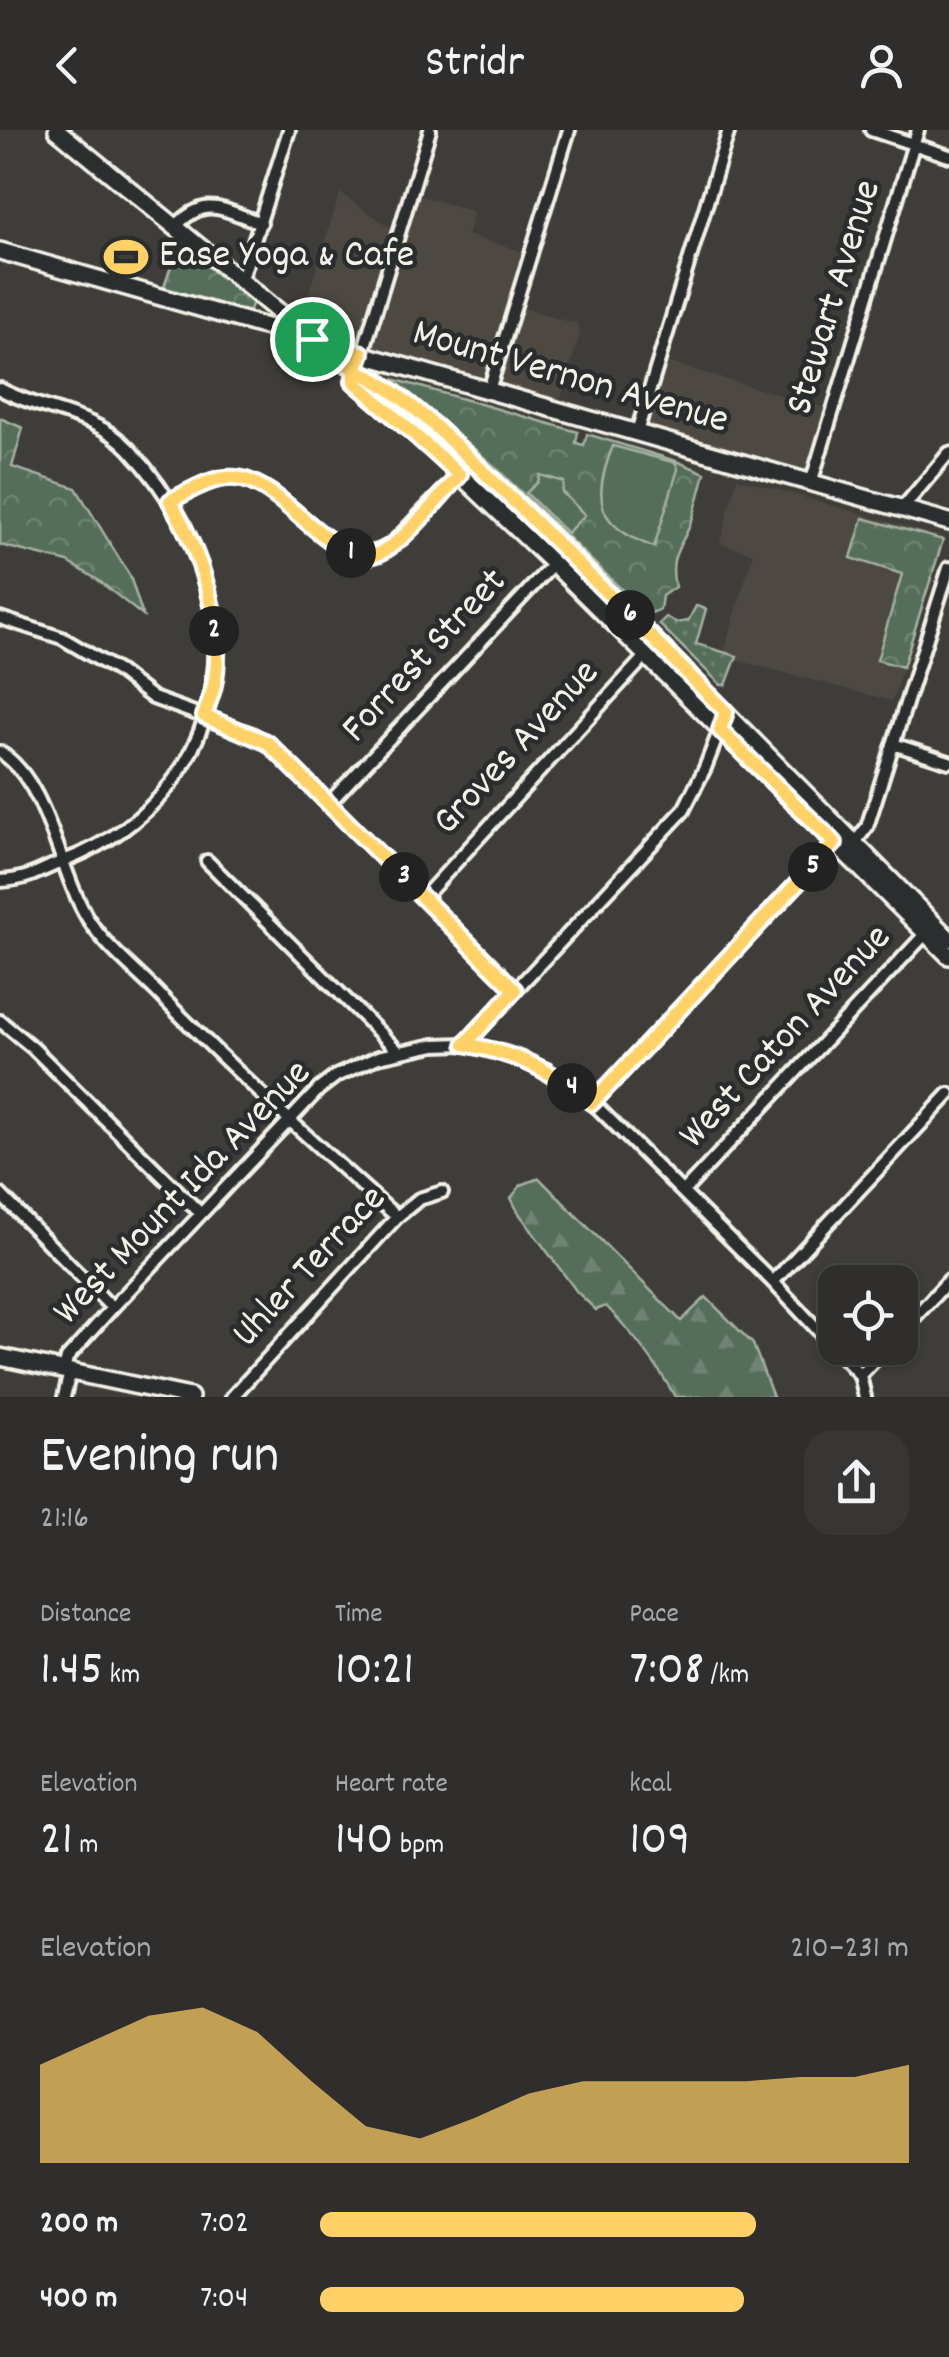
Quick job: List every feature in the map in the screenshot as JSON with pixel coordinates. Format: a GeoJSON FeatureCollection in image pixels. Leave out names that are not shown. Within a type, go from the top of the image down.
{"type":"FeatureCollection","features":[{"type":"Feature","properties":{"kind":"street"},"geometry":{"type":"LineString","coordinates":[[242,282],[289,130]]}},
{"type":"Feature","properties":{"kind":"street"},"geometry":{"type":"LineString","coordinates":[[356,370],[430,130]]}},
{"type":"Feature","properties":{"kind":"street"},"geometry":{"type":"LineString","coordinates":[[489,390],[569,130]]}},
{"type":"Feature","properties":{"kind":"street"},"geometry":{"type":"LineString","coordinates":[[637,432],[729,130]]}},
{"type":"Feature","properties":{"kind":"street"},"geometry":{"type":"LineString","coordinates":[[871,130],[949,156]]}},
{"type":"Feature","properties":{"kind":"street","name":"Stewart Avenue"},"geometry":{"type":"LineString","coordinates":[[811,483],[918,130]]}},
{"type":"Feature","properties":{"kind":"street"},"geometry":{"type":"LineString","coordinates":[[68,132],[175,227],[312,339],[356,370],[374,377],[460,475],[658,643],[930,929],[949,956]]}},
{"type":"Feature","properties":{"kind":"street"},"geometry":{"type":"LineString","coordinates":[[175,227],[193,210],[207,207],[261,223]]}},
{"type":"Feature","properties":{"kind":"street","name":"Mount Vernon Avenue"},"geometry":{"type":"LineString","coordinates":[[0,251],[949,522]]}},
{"type":"Feature","properties":{"kind":"street"},"geometry":{"type":"LineString","coordinates":[[0,389],[24,401],[73,414],[109,432],[130,450],[170,501],[180,516],[200,570],[212,614],[216,666],[214,686],[193,745],[159,798],[116,836],[83,855],[62,861],[34,877],[0,881]]}},
{"type":"Feature","properties":{"kind":"street"},"geometry":{"type":"LineString","coordinates":[[423,429],[472,461],[645,656],[845,843]]}},
{"type":"Feature","properties":{"kind":"street"},"geometry":{"type":"LineString","coordinates":[[901,510],[949,453]]}},
{"type":"Feature","properties":{"kind":"street"},"geometry":{"type":"LineString","coordinates":[[170,501],[213,480],[248,480],[275,494],[347,552],[366,556],[380,553],[394,542],[472,461]]}},
{"type":"Feature","properties":{"kind":"street","name":"Forrest Street"},"geometry":{"type":"LineString","coordinates":[[329,803],[560,557]]}},
{"type":"Feature","properties":{"kind":"street"},"geometry":{"type":"LineString","coordinates":[[592,1103],[845,843],[867,827],[949,568]]}},
{"type":"Feature","properties":{"kind":"street"},"geometry":{"type":"LineString","coordinates":[[0,618],[62,638],[118,671],[153,698],[268,743],[515,990]]}},
{"type":"Feature","properties":{"kind":"street","name":"Groves Avenue"},"geometry":{"type":"LineString","coordinates":[[424,897],[658,643]]}},
{"type":"Feature","properties":{"kind":"street"},"geometry":{"type":"LineString","coordinates":[[465,1044],[683,810],[726,712]]}},
{"type":"Feature","properties":{"kind":"street"},"geometry":{"type":"LineString","coordinates":[[892,744],[949,762]]}},
{"type":"Feature","properties":{"kind":"street"},"geometry":{"type":"LineString","coordinates":[[0,752],[28,777],[90,922],[171,1007],[397,1217]]}},
{"type":"Feature","properties":{"kind":"street"},"geometry":{"type":"LineString","coordinates":[[207,862],[398,1051]]}},
{"type":"Feature","properties":{"kind":"street"},"geometry":{"type":"LineString","coordinates":[[930,929],[949,939]]}},
{"type":"Feature","properties":{"kind":"street","name":"West Caton Avenue"},"geometry":{"type":"LineString","coordinates":[[683,1192],[930,929]]}},
{"type":"Feature","properties":{"kind":"street"},"geometry":{"type":"LineString","coordinates":[[0,1021],[33,1048],[200,1213]]}},
{"type":"Feature","properties":{"kind":"street","name":"West Mount Ida Avenue"},"geometry":{"type":"LineString","coordinates":[[67,1371],[67,1358],[112,1308],[288,1119],[336,1076],[398,1051],[465,1044],[513,1055],[547,1070],[592,1103],[774,1282],[860,1375]]}},
{"type":"Feature","properties":{"kind":"street"},"geometry":{"type":"LineString","coordinates":[[774,1282],[949,1094]]}},
{"type":"Feature","properties":{"kind":"street","name":"Uhler Terrace"},"geometry":{"type":"LineString","coordinates":[[232,1397],[397,1217],[419,1199],[442,1192]]}},
{"type":"Feature","properties":{"kind":"street"},"geometry":{"type":"LineString","coordinates":[[0,1194],[112,1308]]}},
{"type":"Feature","properties":{"kind":"street"},"geometry":{"type":"LineString","coordinates":[[918,1314],[949,1280]]}},
{"type":"Feature","properties":{"kind":"street"},"geometry":{"type":"LineString","coordinates":[[0,1357],[190,1397]]}},
{"type":"Feature","properties":{"kind":"street"},"geometry":{"type":"LineString","coordinates":[[865,1397],[860,1375],[870,1365]]}},
{"type":"Feature","properties":{"kind":"street"},"geometry":{"type":"LineString","coordinates":[[64,1397],[67,1371]]}},
{"type":"Feature","properties":{"kind":"shaded area"},"geometry":{"type":"Polygon","coordinates":[[[401,190],[474,212],[467,235],[524,252],[508,304],[577,324],[580,334],[560,400],[320,331],[302,314],[340,193],[391,228],[401,190]]]}},
{"type":"Feature","properties":{"kind":"shaded area"},"geometry":{"type":"Polygon","coordinates":[[[650,357],[824,408],[806,471],[630,420],[650,357]]]}},
{"type":"Feature","properties":{"kind":"shaded area"},"geometry":{"type":"Polygon","coordinates":[[[737,478],[945,538],[892,701],[736,660],[737,656],[724,652],[753,553],[720,543],[737,478]]]}},
{"type":"Feature","properties":{"kind":"green space"},"geometry":{"type":"Polygon","coordinates":[[[184,247],[253,302],[248,315],[163,290],[171,266],[184,247]]]}},
{"type":"Feature","properties":{"kind":"green space"},"geometry":{"type":"Polygon","coordinates":[[[393,379],[578,432],[576,443],[584,445],[587,434],[705,473],[692,520],[675,558],[675,587],[662,596],[660,610],[647,614],[493,465],[393,379]]]}},
{"type":"Feature","properties":{"kind":"green space"},"geometry":{"type":"Polygon","coordinates":[[[0,418],[23,428],[12,467],[76,488],[130,576],[143,616],[68,562],[0,545],[0,418]]]}},
{"type":"Feature","properties":{"kind":"green space"},"geometry":{"type":"Polygon","coordinates":[[[613,446],[676,463],[678,469],[654,547],[620,530],[604,509],[602,482],[613,446]]]}},
{"type":"Feature","properties":{"kind":"green space"},"geometry":{"type":"Polygon","coordinates":[[[540,475],[564,482],[562,492],[585,515],[567,533],[526,493],[540,475]]]}},
{"type":"Feature","properties":{"kind":"green space"},"geometry":{"type":"Polygon","coordinates":[[[863,518],[943,540],[903,667],[877,660],[902,574],[851,558],[863,518]]]}},
{"type":"Feature","properties":{"kind":"green space"},"geometry":{"type":"Polygon","coordinates":[[[696,606],[706,609],[696,644],[737,656],[726,685],[721,685],[659,624],[666,617],[676,623],[688,621],[696,606]]]}},
{"type":"Feature","properties":{"kind":"green space"},"geometry":{"type":"Polygon","coordinates":[[[539,1178],[681,1321],[706,1297],[753,1344],[773,1397],[675,1397],[635,1338],[606,1306],[596,1310],[577,1292],[518,1212],[511,1198],[521,1185],[539,1178]]]}},
{"type":"Feature","properties":{"kind":"place","name":"Ease Yoga & Cafe"},"geometry":{"type":"Point","coordinates":[126,257]}},
{"type":"Feature","properties":{"kind":"route"},"geometry":{"type":"LineString","coordinates":[[312,339],[356,370],[354,381],[460,475],[394,542],[380,553],[366,556],[347,552],[275,494],[248,480],[213,480],[170,501],[180,516],[212,614],[216,666],[204,716],[268,743],[515,990],[465,1044],[513,1055],[547,1070],[592,1103],[835,843],[720,730],[726,712],[566,551],[429,422],[374,377],[356,370],[362,353],[312,339]]}}]}
